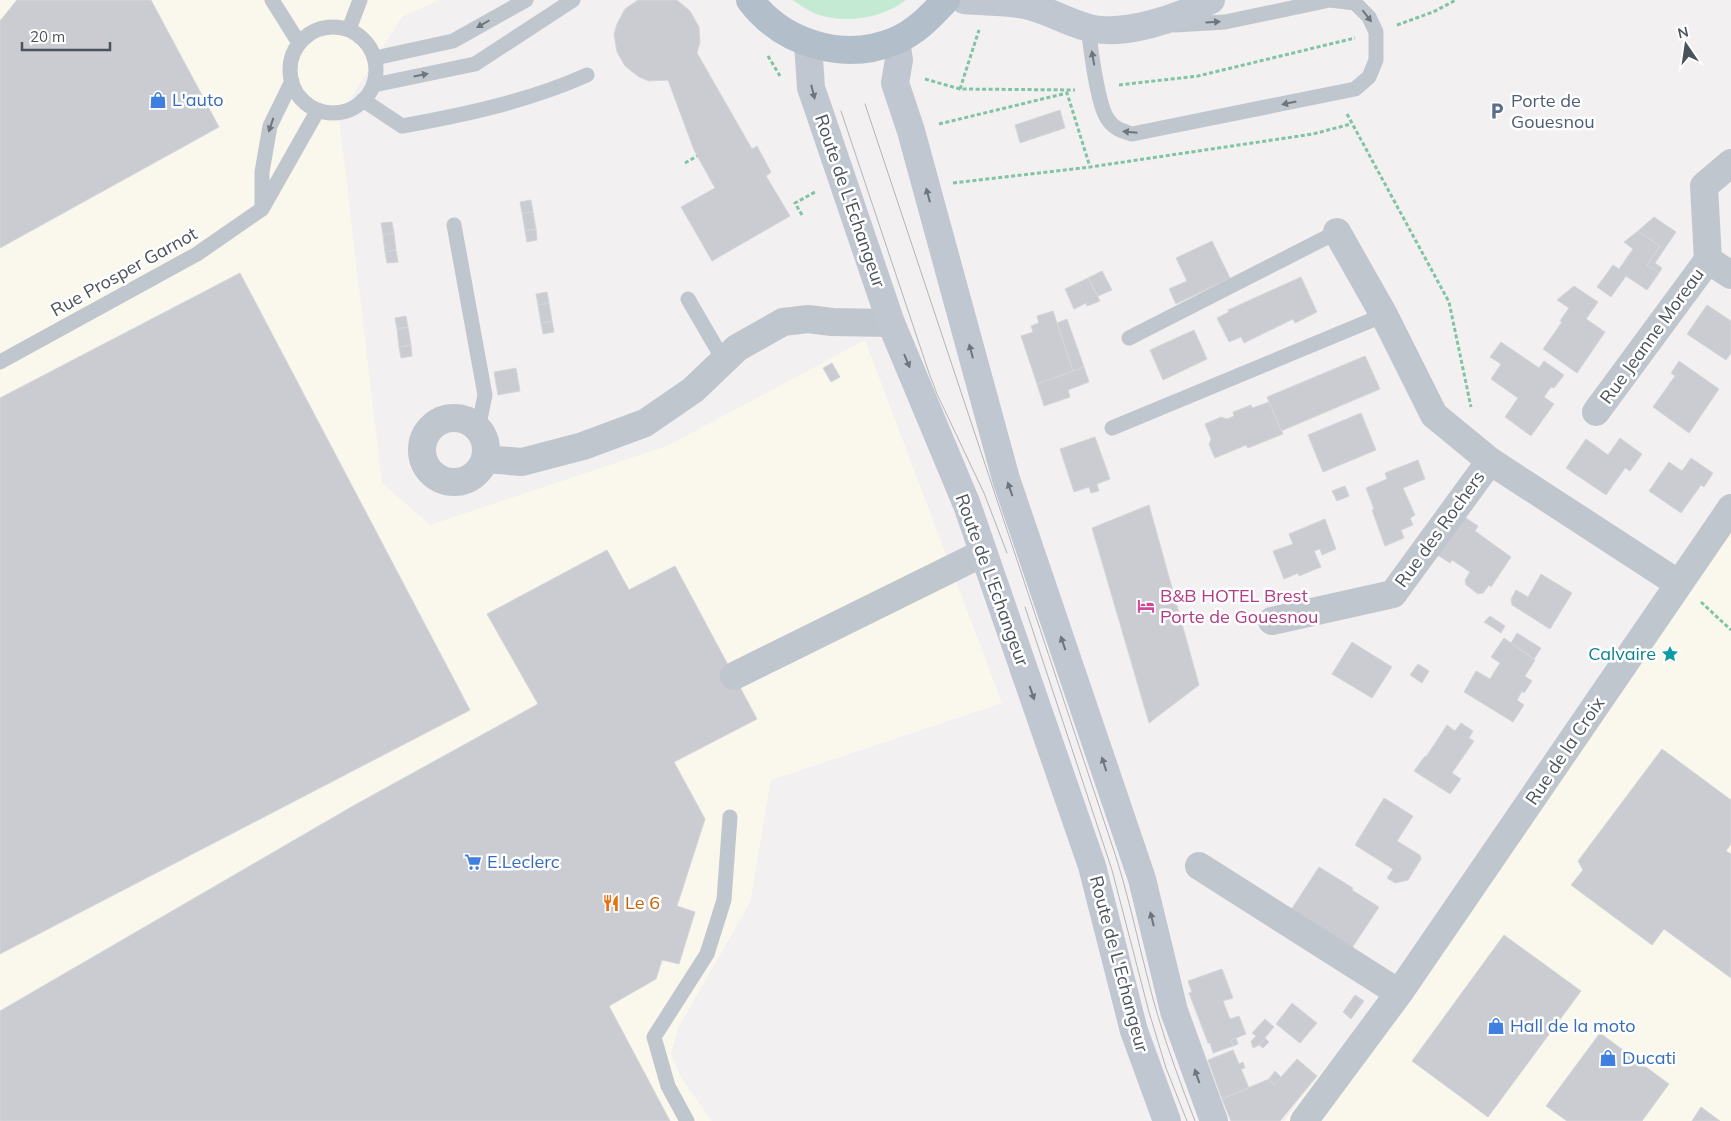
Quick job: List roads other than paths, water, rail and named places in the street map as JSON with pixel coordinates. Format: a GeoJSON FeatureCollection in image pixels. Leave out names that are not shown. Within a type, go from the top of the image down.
{"type":"FeatureCollection","features":[{"type":"Feature","properties":{"kind":"main road"},"geometry":{"type":"LineString","coordinates":[[750,0],[776,26],[808,44],[837,50],[867,49],[896,41],[925,23],[946,0]]}},
{"type":"Feature","properties":{"kind":"main road"},"geometry":{"type":"LineString","coordinates":[[976,1],[1023,2],[1088,28],[1114,30],[1167,20],[1196,9],[1211,0]]}},
{"type":"Feature","properties":{"kind":"main road"},"geometry":{"type":"LineString","coordinates":[[896,41],[899,60],[895,83],[911,131],[1006,479],[1142,879],[1174,1012],[1214,1121]]}},
{"type":"Feature","properties":{"kind":"main road","name":"Route de L'Echangeur"},"geometry":{"type":"LineString","coordinates":[[808,44],[811,88],[891,323],[967,505],[1092,866],[1134,1031],[1167,1121]]}},
{"type":"Feature","properties":{"kind":"street","name":"Rue Jeanne Moreau"},"geometry":{"type":"LineString","coordinates":[[1596,412],[1708,260],[1704,186],[1731,163]]}},
{"type":"Feature","properties":{"kind":"street","name":"Rue des Rochers"},"geometry":{"type":"LineString","coordinates":[[1337,232],[1384,315],[1434,415],[1490,461],[1680,584]]}},
{"type":"Feature","properties":{"kind":"street","name":"Rue Jeanne Moreau"},"geometry":{"type":"LineString","coordinates":[[1708,260],[1731,275]]}},
{"type":"Feature","properties":{"kind":"street"},"geometry":{"type":"LineString","coordinates":[[485,459],[522,462],[583,446],[645,423],[693,390],[737,348],[783,322],[808,319],[832,322],[891,323]]}},
{"type":"Feature","properties":{"kind":"street"},"geometry":{"type":"LineString","coordinates":[[448,418],[459,418],[469,422],[478,429],[484,438],[486,448],[485,459],[473,476],[453,482],[443,480],[427,468],[423,458],[424,438],[438,422],[448,418]]}},
{"type":"Feature","properties":{"kind":"street","name":"Rue des Rochers"},"geometry":{"type":"LineString","coordinates":[[1272,621],[1393,594],[1490,461]]}},
{"type":"Feature","properties":{"kind":"street","name":"Rue de la Croix"},"geometry":{"type":"LineString","coordinates":[[1304,1121],[1399,993],[1731,508]]}},
{"type":"Feature","properties":{"kind":"street"},"geometry":{"type":"LineString","coordinates":[[734,676],[983,553]]}},
{"type":"Feature","properties":{"kind":"street"},"geometry":{"type":"LineString","coordinates":[[1199,866],[1399,993]]}},
{"type":"Feature","properties":{"kind":"lane"},"geometry":{"type":"LineString","coordinates":[[272,0],[300,43]]}},
{"type":"Feature","properties":{"kind":"lane"},"geometry":{"type":"LineString","coordinates":[[349,29],[360,0]]}},
{"type":"Feature","properties":{"kind":"lane"},"geometry":{"type":"LineString","coordinates":[[375,58],[453,41],[526,0]]}},
{"type":"Feature","properties":{"kind":"lane"},"geometry":{"type":"LineString","coordinates":[[374,85],[475,64],[573,0]]}},
{"type":"Feature","properties":{"kind":"lane"},"geometry":{"type":"LineString","coordinates":[[1088,28],[1101,104],[1108,120],[1119,130],[1132,134],[1355,89],[1369,77],[1376,60],[1376,32],[1370,17],[1355,3],[1330,0],[1225,22],[1129,28]]}},
{"type":"Feature","properties":{"kind":"lane"},"geometry":{"type":"LineString","coordinates":[[322,28],[349,29],[370,46],[375,58],[376,72],[374,85],[357,106],[345,112],[331,113],[318,110],[306,103],[297,93],[292,81],[290,68],[293,54],[300,43],[310,34],[322,28]]}},
{"type":"Feature","properties":{"kind":"lane"},"geometry":{"type":"LineString","coordinates":[[363,100],[402,126],[449,118],[530,96],[557,88],[587,75]]}},
{"type":"Feature","properties":{"kind":"lane"},"geometry":{"type":"LineString","coordinates":[[262,209],[262,172],[270,126],[292,81]]}},
{"type":"Feature","properties":{"kind":"lane","name":"Rue Prosper Garnot"},"geometry":{"type":"LineString","coordinates":[[0,362],[197,254],[262,209],[318,110]]}},
{"type":"Feature","properties":{"kind":"lane"},"geometry":{"type":"LineString","coordinates":[[454,225],[485,395],[478,429]]}},
{"type":"Feature","properties":{"kind":"lane"},"geometry":{"type":"LineString","coordinates":[[1129,338],[1337,232]]}},
{"type":"Feature","properties":{"kind":"lane"},"geometry":{"type":"LineString","coordinates":[[688,299],[724,361]]}},
{"type":"Feature","properties":{"kind":"lane"},"geometry":{"type":"LineString","coordinates":[[1112,428],[1384,315]]}},
{"type":"Feature","properties":{"kind":"lane"},"geometry":{"type":"LineString","coordinates":[[687,1121],[668,1086],[654,1037],[706,954],[724,900],[730,817]]}},
{"type":"Feature","properties":{"kind":"tram line"},"geometry":{"type":"LineString","coordinates":[[865,104],[1116,857],[1157,1013],[1195,1121]]}},
{"type":"Feature","properties":{"kind":"tram line"},"geometry":{"type":"LineString","coordinates":[[841,111],[929,373],[984,493],[1007,553]]}},
{"type":"Feature","properties":{"kind":"tram line"},"geometry":{"type":"LineString","coordinates":[[1025,607],[1112,870],[1149,1012],[1166,1068],[1187,1121]]}},
{"type":"Feature","properties":{"kind":"place","name":"L'auto"},"geometry":{"type":"Point","coordinates":[158,100]}},
{"type":"Feature","properties":{"kind":"place","name":"Porte de Gouesnou"},"geometry":{"type":"Point","coordinates":[1497,111]}},
{"type":"Feature","properties":{"kind":"place","name":"B&B HOTEL Brest Porte de Gouesnou"},"geometry":{"type":"Point","coordinates":[1146,606]}},
{"type":"Feature","properties":{"kind":"place","name":"Calvaire"},"geometry":{"type":"Point","coordinates":[1670,654]}},
{"type":"Feature","properties":{"kind":"place","name":"E.Leclerc"},"geometry":{"type":"Point","coordinates":[473,862]}},
{"type":"Feature","properties":{"kind":"place","name":"Le 6"},"geometry":{"type":"Point","coordinates":[611,903]}},
{"type":"Feature","properties":{"kind":"place","name":"Hall de la moto"},"geometry":{"type":"Point","coordinates":[1496,1026]}},
{"type":"Feature","properties":{"kind":"place","name":"Ducati"},"geometry":{"type":"Point","coordinates":[1608,1058]}}]}
